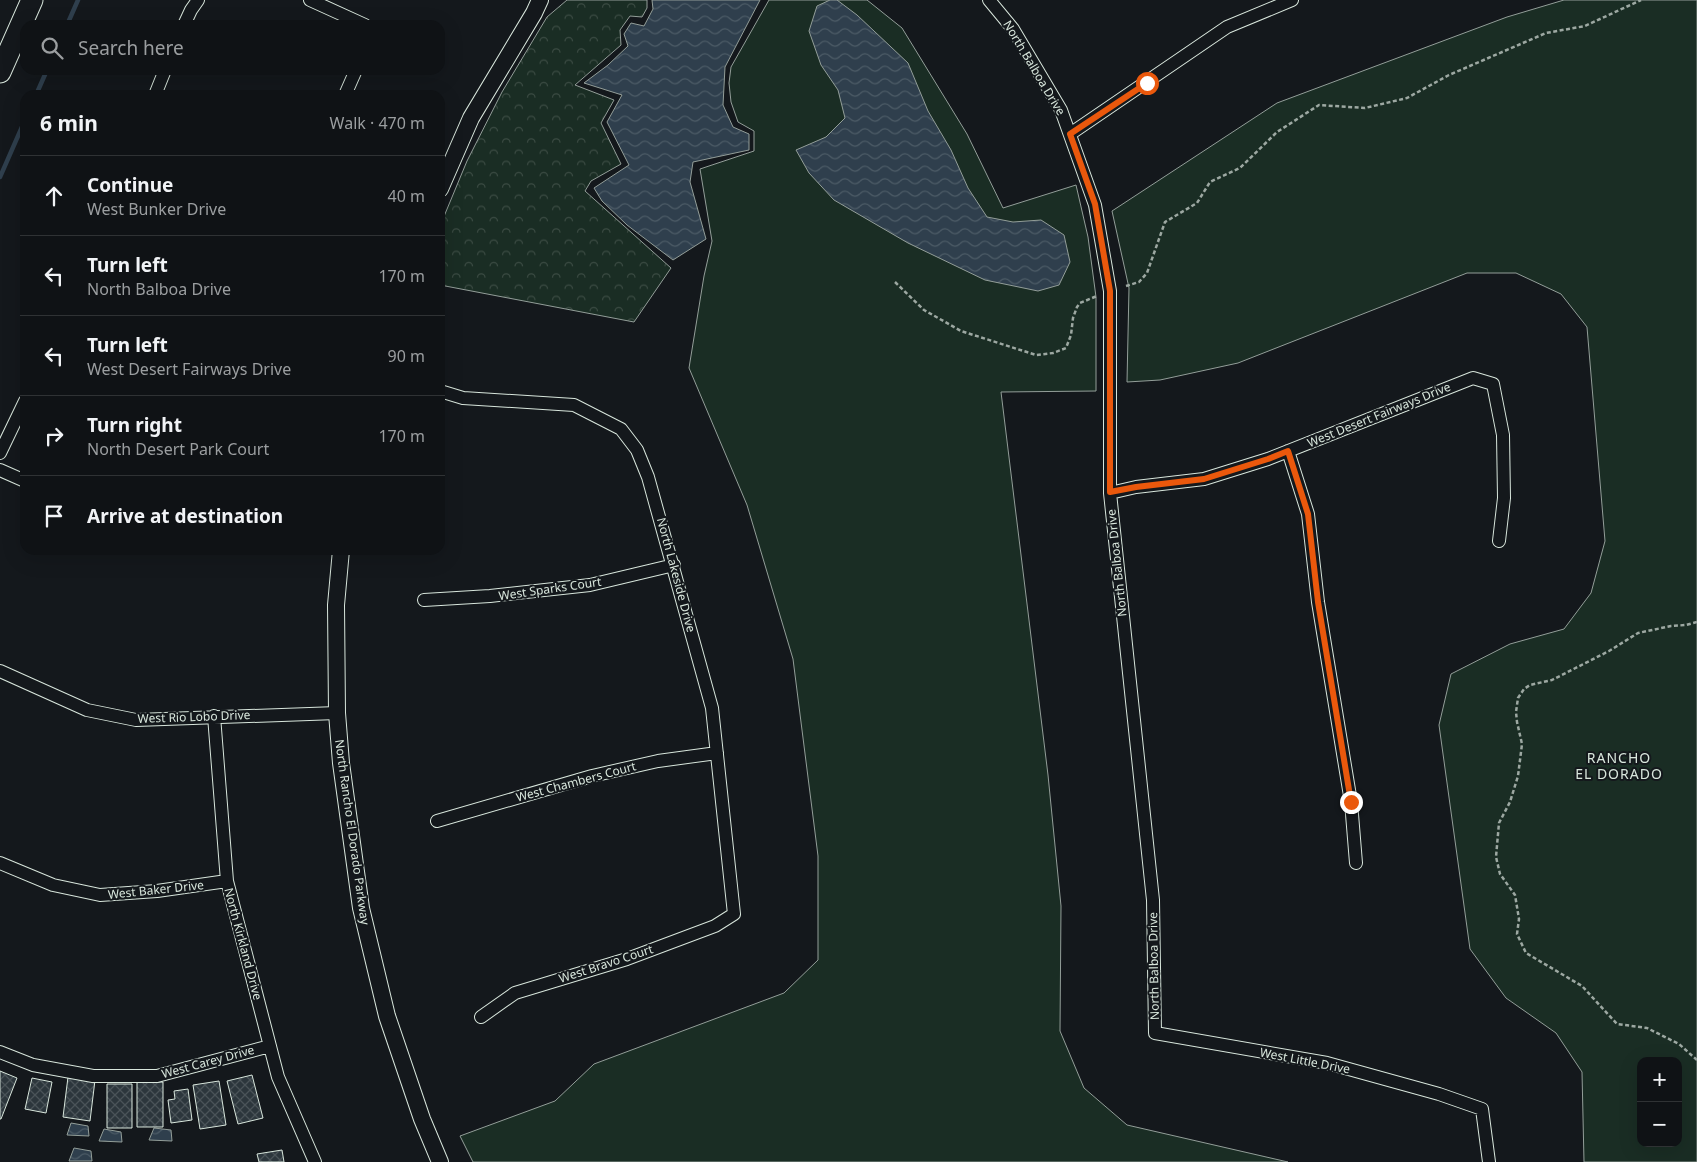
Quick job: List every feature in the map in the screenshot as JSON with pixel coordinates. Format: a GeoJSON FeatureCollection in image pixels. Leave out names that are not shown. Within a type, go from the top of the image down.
{"type":"FeatureCollection","features":[{"type":"Feature","properties":{"kind":"highway"},"geometry":{"type":"LineString","coordinates":[[23,20],[32,0]]}},
{"type":"Feature","properties":{"kind":"highway"},"geometry":{"type":"LineString","coordinates":[[0,72],[20,27]]}},
{"type":"Feature","properties":{"kind":"street"},"geometry":{"type":"LineString","coordinates":[[186,20],[198,0]]}},
{"type":"Feature","properties":{"kind":"street"},"geometry":{"type":"LineString","coordinates":[[310,0],[353,20]]}},
{"type":"Feature","properties":{"kind":"street"},"geometry":{"type":"LineString","coordinates":[[445,178],[471,118],[540,0]]}},
{"type":"Feature","properties":{"kind":"street","name":"North Balboa Drive"},"geometry":{"type":"LineString","coordinates":[[989,0],[1013,29],[1062,110],[1095,204],[1110,291],[1110,492],[1153,900],[1155,1033]]}},
{"type":"Feature","properties":{"kind":"street"},"geometry":{"type":"LineString","coordinates":[[1070,134],[1227,27],[1292,0]]}},
{"type":"Feature","properties":{"kind":"street"},"geometry":{"type":"LineString","coordinates":[[157,90],[163,75]]}},
{"type":"Feature","properties":{"kind":"street"},"geometry":{"type":"LineString","coordinates":[[347,90],[354,75]]}},
{"type":"Feature","properties":{"kind":"street","name":"West Desert Fairways Drive"},"geometry":{"type":"LineString","coordinates":[[1110,492],[1204,479],[1268,459],[1473,378],[1492,384],[1503,435],[1504,498],[1499,541]]}},
{"type":"Feature","properties":{"kind":"street","name":"North Lakeside Drive"},"geometry":{"type":"LineString","coordinates":[[445,393],[462,398],[574,405],[621,429],[636,450],[648,477],[674,565],[712,708],[734,914]]}},
{"type":"Feature","properties":{"kind":"street"},"geometry":{"type":"LineString","coordinates":[[0,453],[20,411]]}},
{"type":"Feature","properties":{"kind":"street"},"geometry":{"type":"LineString","coordinates":[[1288,451],[1308,514],[1318,602],[1351,802],[1356,863]]}},
{"type":"Feature","properties":{"kind":"street"},"geometry":{"type":"LineString","coordinates":[[0,470],[20,479]]}},
{"type":"Feature","properties":{"kind":"street","name":"North Rancho El Dorado Parkway"},"geometry":{"type":"LineString","coordinates":[[341,555],[336,605],[337,713],[341,763],[361,908],[387,1016],[422,1119],[440,1162]]}},
{"type":"Feature","properties":{"kind":"street","name":"West Sparks Court"},"geometry":{"type":"LineString","coordinates":[[424,600],[490,596],[590,585],[674,565]]}},
{"type":"Feature","properties":{"kind":"street","name":"West Rio Lobo Drive"},"geometry":{"type":"LineString","coordinates":[[0,671],[87,710],[136,720],[337,713]]}},
{"type":"Feature","properties":{"kind":"street","name":"North Kirkland Drive"},"geometry":{"type":"LineString","coordinates":[[214,716],[227,881],[278,1078],[316,1162]]}},
{"type":"Feature","properties":{"kind":"street","name":"West Chambers Court"},"geometry":{"type":"LineString","coordinates":[[437,821],[592,776],[658,760],[718,753]]}},
{"type":"Feature","properties":{"kind":"street","name":"West Baker Drive"},"geometry":{"type":"LineString","coordinates":[[0,863],[53,885],[100,896],[157,891],[227,881]]}},
{"type":"Feature","properties":{"kind":"street","name":"West Bravo Court"},"geometry":{"type":"LineString","coordinates":[[481,1017],[515,993],[627,959],[715,926],[734,914]]}},
{"type":"Feature","properties":{"kind":"street","name":"West Little Drive"},"geometry":{"type":"LineString","coordinates":[[1155,1033],[1327,1063],[1440,1094],[1482,1109],[1489,1162]]}},
{"type":"Feature","properties":{"kind":"street","name":"West Carey Drive"},"geometry":{"type":"LineString","coordinates":[[0,1052],[34,1065],[93,1076],[157,1076],[270,1046]]}},
{"type":"Feature","properties":{"kind":"path"},"geometry":{"type":"LineString","coordinates":[[1126,286],[1139,282],[1147,273],[1165,222],[1197,203],[1210,182],[1240,168],[1277,132],[1318,105],[1365,108],[1407,98],[1449,75],[1546,33],[1585,26],[1641,0]]}},
{"type":"Feature","properties":{"kind":"path"},"geometry":{"type":"LineString","coordinates":[[895,282],[924,310],[961,331],[1036,356],[1066,348],[1071,336],[1073,318],[1077,307],[1080,303],[1098,295]]}},
{"type":"Feature","properties":{"kind":"path"},"geometry":{"type":"LineString","coordinates":[[1697,622],[1638,633],[1609,651],[1552,680],[1530,685],[1524,689],[1518,698],[1516,712],[1522,744],[1518,776],[1510,802],[1499,823],[1496,857],[1500,874],[1515,896],[1519,918],[1518,934],[1526,953],[1582,986],[1617,1024],[1647,1028],[1679,1044],[1697,1060]]}},
{"type":"Feature","properties":{"kind":"green space"},"geometry":{"type":"Polygon","coordinates":[[[567,0],[647,0],[647,8],[642,17],[630,16],[620,30],[621,45],[575,85],[614,100],[601,123],[621,164],[591,181],[585,191],[671,268],[634,322],[445,286],[445,214],[467,161],[502,92],[547,17],[567,0]]]}},
{"type":"Feature","properties":{"kind":"green space"},"geometry":{"type":"Polygon","coordinates":[[[769,0],[867,0],[902,28],[967,134],[1003,208],[1076,185],[1088,237],[1096,297],[1096,391],[1001,392],[1048,775],[1061,906],[1060,1031],[1084,1088],[1127,1125],[1288,1162],[473,1162],[460,1136],[555,1101],[594,1064],[784,993],[818,960],[818,856],[793,659],[747,505],[689,368],[704,276],[712,241],[700,169],[754,151],[754,131],[738,122],[731,102],[729,83],[731,67],[769,0]]]}},
{"type":"Feature","properties":{"kind":"green space"},"geometry":{"type":"Polygon","coordinates":[[[1564,0],[1697,0],[1697,1162],[1584,1162],[1582,1072],[1556,1033],[1506,998],[1470,949],[1439,725],[1451,674],[1510,644],[1564,629],[1591,593],[1605,541],[1587,327],[1561,294],[1516,273],[1467,273],[1238,363],[1160,380],[1127,382],[1129,288],[1112,211],[1277,103],[1507,17],[1564,0]]]}},
{"type":"Feature","properties":{"kind":"water"},"geometry":{"type":"Polygon","coordinates":[[[652,0],[760,0],[725,67],[723,105],[733,127],[749,134],[749,150],[693,162],[690,182],[706,239],[673,260],[627,225],[602,201],[594,188],[629,165],[607,122],[622,95],[584,83],[608,65],[628,46],[624,34],[631,23],[644,26],[653,9],[652,0]]]}},
{"type":"Feature","properties":{"kind":"water"},"geometry":{"type":"Polygon","coordinates":[[[830,0],[837,0],[857,15],[908,63],[928,111],[951,150],[968,188],[987,217],[1013,222],[1041,220],[1064,235],[1070,262],[1059,285],[1038,291],[985,280],[908,243],[834,200],[809,173],[796,150],[826,137],[845,118],[838,90],[821,65],[809,31],[817,6],[830,0]]]}},
{"type":"Feature","properties":{"kind":"water"},"geometry":{"type":"Polygon","coordinates":[[[71,1123],[88,1126],[89,1136],[67,1135],[71,1123]]]}},
{"type":"Feature","properties":{"kind":"water"},"geometry":{"type":"Polygon","coordinates":[[[154,1128],[171,1130],[172,1141],[149,1140],[154,1128]]]}},
{"type":"Feature","properties":{"kind":"water"},"geometry":{"type":"Polygon","coordinates":[[[104,1129],[121,1132],[122,1142],[99,1141],[104,1129]]]}},
{"type":"Feature","properties":{"kind":"water"},"geometry":{"type":"Polygon","coordinates":[[[74,1148],[91,1151],[92,1161],[69,1161],[74,1148]]]}},
{"type":"Feature","properties":{"kind":"building"},"geometry":{"type":"Polygon","coordinates":[[[0,1071],[17,1078],[1,1119],[0,1119],[0,1071]]]}},
{"type":"Feature","properties":{"kind":"building"},"geometry":{"type":"Polygon","coordinates":[[[252,1075],[263,1118],[238,1124],[227,1081],[252,1075]]]}},
{"type":"Feature","properties":{"kind":"building"},"geometry":{"type":"Polygon","coordinates":[[[68,1077],[95,1080],[90,1121],[63,1117],[68,1077]]]}},
{"type":"Feature","properties":{"kind":"building"},"geometry":{"type":"Polygon","coordinates":[[[32,1078],[52,1082],[46,1113],[25,1109],[32,1078]]]}},
{"type":"Feature","properties":{"kind":"building"},"geometry":{"type":"Polygon","coordinates":[[[219,1081],[226,1125],[200,1129],[193,1085],[219,1081]]]}},
{"type":"Feature","properties":{"kind":"building"},"geometry":{"type":"Polygon","coordinates":[[[137,1082],[163,1082],[163,1127],[137,1127],[137,1082]]]}},
{"type":"Feature","properties":{"kind":"building"},"geometry":{"type":"Polygon","coordinates":[[[107,1084],[132,1084],[132,1128],[107,1128],[107,1084]]]}},
{"type":"Feature","properties":{"kind":"building"},"geometry":{"type":"Polygon","coordinates":[[[188,1089],[192,1120],[171,1123],[168,1100],[175,1099],[174,1091],[188,1089]]]}},
{"type":"Feature","properties":{"kind":"building"},"geometry":{"type":"Polygon","coordinates":[[[282,1150],[284,1162],[259,1162],[257,1154],[282,1150]]]}},
{"type":"Feature","properties":{"kind":"waterway"},"geometry":{"type":"LineString","coordinates":[[69,20],[78,0]]}},
{"type":"Feature","properties":{"kind":"waterway"},"geometry":{"type":"LineString","coordinates":[[38,90],[45,75]]}},
{"type":"Feature","properties":{"kind":"waterway"},"geometry":{"type":"LineString","coordinates":[[0,177],[20,131]]}},
{"type":"Feature","properties":{"kind":"district","name":"RANCHO EL DORADO"},"geometry":{"type":"Point","coordinates":[1619,766]}},
{"type":"Feature","properties":{"kind":"route"},"geometry":{"type":"LineString","coordinates":[[1147,83],[1070,134],[1095,204],[1110,291],[1110,492],[1204,479],[1288,451],[1308,514],[1318,602],[1351,802]]}}]}
